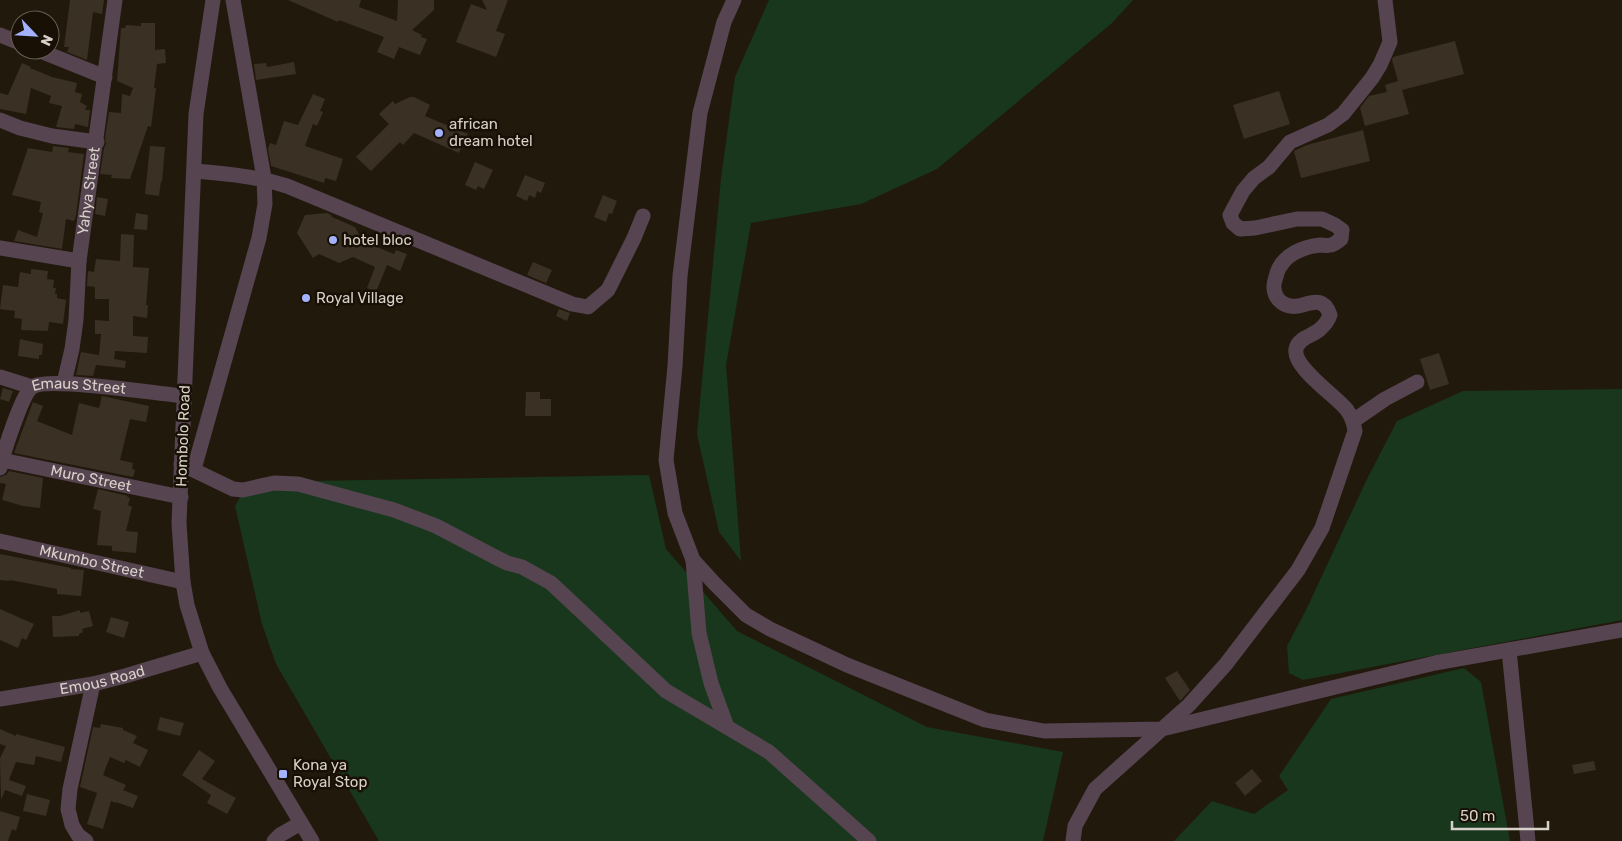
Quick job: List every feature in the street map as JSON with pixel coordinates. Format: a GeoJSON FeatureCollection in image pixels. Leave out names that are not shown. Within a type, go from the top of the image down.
{"type":"FeatureCollection","features":[{"type":"Feature","properties":{"kind":"street","name":"Yahya Street"},"geometry":{"type":"LineString","coordinates":[[64,383],[73,339],[80,260],[115,0]]}},
{"type":"Feature","properties":{"kind":"street","name":"Hombolo Road"},"geometry":{"type":"LineString","coordinates":[[213,0],[196,114],[184,396],[188,467],[181,497],[179,523],[183,582],[187,605],[202,653],[220,688],[312,841]]}},
{"type":"Feature","properties":{"kind":"street"},"geometry":{"type":"LineString","coordinates":[[233,0],[264,178],[265,204],[260,238],[188,467],[234,489],[242,490],[274,483],[298,484],[394,510],[436,526],[502,560],[539,574],[560,590],[666,691],[769,752],[869,841]]}},
{"type":"Feature","properties":{"kind":"street"},"geometry":{"type":"LineString","coordinates":[[727,727],[711,683],[699,633],[693,560],[675,513],[666,460],[675,366],[680,276],[700,112],[724,22],[734,0]]}},
{"type":"Feature","properties":{"kind":"street"},"geometry":{"type":"LineString","coordinates":[[1073,841],[1075,826],[1095,789],[1189,706],[1226,664],[1298,570],[1322,528],[1355,431],[1353,421],[1346,410],[1304,370],[1295,350],[1299,342],[1318,331],[1327,323],[1330,314],[1329,310],[1324,304],[1312,301],[1298,306],[1286,306],[1277,299],[1273,287],[1279,267],[1291,254],[1303,248],[1332,245],[1341,239],[1342,230],[1322,219],[1297,219],[1255,228],[1240,228],[1233,223],[1230,215],[1242,191],[1268,167],[1290,142],[1328,125],[1343,114],[1372,78],[1390,42],[1385,0]]}},
{"type":"Feature","properties":{"kind":"street"},"geometry":{"type":"LineString","coordinates":[[60,59],[105,77]]}},
{"type":"Feature","properties":{"kind":"street"},"geometry":{"type":"LineString","coordinates":[[0,120],[20,128],[52,136],[97,142]]}},
{"type":"Feature","properties":{"kind":"street"},"geometry":{"type":"LineString","coordinates":[[194,171],[264,178],[572,304],[588,307],[608,290],[643,216]]}},
{"type":"Feature","properties":{"kind":"street"},"geometry":{"type":"LineString","coordinates":[[0,248],[80,260]]}},
{"type":"Feature","properties":{"kind":"street"},"geometry":{"type":"LineString","coordinates":[[0,377],[32,387]]}},
{"type":"Feature","properties":{"kind":"street"},"geometry":{"type":"LineString","coordinates":[[1353,421],[1385,399],[1417,382]]}},
{"type":"Feature","properties":{"kind":"street","name":"Emaus Street"},"geometry":{"type":"LineString","coordinates":[[1,464],[21,402],[32,387],[42,384],[64,383],[184,396]]}},
{"type":"Feature","properties":{"kind":"street","name":"Muro Street"},"geometry":{"type":"LineString","coordinates":[[1,464],[181,497]]}},
{"type":"Feature","properties":{"kind":"street","name":"Mkumbo Street"},"geometry":{"type":"LineString","coordinates":[[0,541],[183,582]]}},
{"type":"Feature","properties":{"kind":"street"},"geometry":{"type":"LineString","coordinates":[[693,560],[714,584],[746,615],[770,629],[847,665],[984,720],[1044,731],[1162,729],[1436,663],[1622,630]]}},
{"type":"Feature","properties":{"kind":"street"},"geometry":{"type":"LineString","coordinates":[[1509,650],[1528,841]]}},
{"type":"Feature","properties":{"kind":"street","name":"Emous Road"},"geometry":{"type":"LineString","coordinates":[[0,699],[93,684],[202,653]]}},
{"type":"Feature","properties":{"kind":"street"},"geometry":{"type":"LineString","coordinates":[[86,841],[72,825],[68,809],[70,789],[93,684]]}},
{"type":"Feature","properties":{"kind":"street"},"geometry":{"type":"LineString","coordinates":[[274,841],[280,835],[301,823]]}},
{"type":"Feature","properties":{"kind":"green space"},"geometry":{"type":"Polygon","coordinates":[[[769,0],[1133,0],[1112,23],[937,169],[861,204],[751,223],[726,365],[741,561],[719,532],[697,434],[721,178],[735,77],[769,0]]]}},
{"type":"Feature","properties":{"kind":"green space"},"geometry":{"type":"Polygon","coordinates":[[[1622,389],[1622,620],[1303,680],[1289,673],[1287,646],[1397,421],[1463,391],[1622,389]]]}},
{"type":"Feature","properties":{"kind":"green space"},"geometry":{"type":"Polygon","coordinates":[[[649,475],[666,549],[737,631],[927,727],[1063,752],[1043,841],[379,841],[276,664],[262,624],[235,506],[249,482],[649,475]]]}},
{"type":"Feature","properties":{"kind":"green space"},"geometry":{"type":"Polygon","coordinates":[[[1464,668],[1481,682],[1510,841],[1174,841],[1212,801],[1254,814],[1288,790],[1279,776],[1331,699],[1464,668]]]}},
{"type":"Feature","properties":{"kind":"building"},"geometry":{"type":"Polygon","coordinates":[[[70,0],[104,0],[102,14],[93,12],[87,60],[67,52],[69,47],[64,47],[70,0]]]}},
{"type":"Feature","properties":{"kind":"building"},"geometry":{"type":"Polygon","coordinates":[[[288,0],[361,0],[359,7],[397,21],[398,0],[434,0],[434,10],[412,30],[427,39],[420,55],[399,47],[394,59],[377,52],[384,37],[339,20],[338,22],[288,0]]]}},
{"type":"Feature","properties":{"kind":"building"},"geometry":{"type":"Polygon","coordinates":[[[482,0],[508,0],[496,31],[505,34],[496,57],[456,42],[471,4],[487,10],[482,0]]]}},
{"type":"Feature","properties":{"kind":"building"},"geometry":{"type":"Polygon","coordinates":[[[141,23],[155,23],[155,50],[165,49],[166,63],[157,64],[151,127],[148,126],[130,179],[111,178],[112,175],[100,174],[106,144],[105,138],[109,112],[121,113],[122,94],[130,96],[133,88],[117,81],[121,28],[125,28],[126,25],[141,26],[141,23]]]}},
{"type":"Feature","properties":{"kind":"building"},"geometry":{"type":"Polygon","coordinates":[[[1455,41],[1464,74],[1402,90],[1409,114],[1365,126],[1360,108],[1369,96],[1387,92],[1385,85],[1398,81],[1392,60],[1393,57],[1455,41]]]}},
{"type":"Feature","properties":{"kind":"building"},"geometry":{"type":"Polygon","coordinates":[[[294,62],[296,74],[256,80],[254,64],[266,63],[267,67],[294,62]]]}},
{"type":"Feature","properties":{"kind":"building"},"geometry":{"type":"Polygon","coordinates":[[[22,63],[52,77],[77,83],[75,92],[82,94],[80,102],[87,106],[85,110],[90,110],[88,127],[75,124],[74,129],[56,127],[62,106],[49,103],[51,96],[31,88],[26,114],[0,109],[0,93],[8,95],[22,63]]]}},
{"type":"Feature","properties":{"kind":"building"},"geometry":{"type":"Polygon","coordinates":[[[1279,91],[1290,124],[1244,139],[1233,105],[1279,91]]]}},
{"type":"Feature","properties":{"kind":"building"},"geometry":{"type":"Polygon","coordinates":[[[313,94],[325,99],[320,111],[323,112],[317,126],[313,124],[305,146],[343,159],[336,181],[325,178],[324,183],[271,166],[268,149],[270,143],[276,145],[284,121],[298,125],[313,94]]]}},
{"type":"Feature","properties":{"kind":"building","name":"african dream hotel"},"geometry":{"type":"Polygon","coordinates":[[[410,97],[430,105],[425,116],[468,134],[459,153],[414,133],[403,145],[400,142],[371,171],[356,157],[389,124],[379,114],[393,101],[395,104],[410,97]]]}},
{"type":"Feature","properties":{"kind":"building"},"geometry":{"type":"Polygon","coordinates":[[[1363,130],[1370,161],[1301,178],[1294,151],[1307,145],[1363,130]]]}},
{"type":"Feature","properties":{"kind":"building"},"geometry":{"type":"Polygon","coordinates":[[[53,146],[69,148],[68,152],[84,154],[76,215],[74,221],[66,219],[62,249],[14,241],[18,230],[37,237],[43,213],[39,212],[41,202],[12,195],[28,148],[52,152],[53,146]]]}},
{"type":"Feature","properties":{"kind":"building"},"geometry":{"type":"Polygon","coordinates":[[[150,146],[165,147],[159,196],[145,194],[150,146]]]}},
{"type":"Feature","properties":{"kind":"building"},"geometry":{"type":"Polygon","coordinates":[[[475,162],[493,170],[484,189],[478,186],[476,190],[465,185],[475,162]]]}},
{"type":"Feature","properties":{"kind":"building"},"geometry":{"type":"Polygon","coordinates":[[[525,175],[545,183],[541,193],[537,191],[535,198],[529,195],[527,201],[516,196],[525,175]]]}},
{"type":"Feature","properties":{"kind":"building"},"geometry":{"type":"Polygon","coordinates":[[[603,195],[617,201],[612,214],[609,213],[606,222],[594,217],[603,195]]]}},
{"type":"Feature","properties":{"kind":"building"},"geometry":{"type":"Polygon","coordinates":[[[97,197],[108,199],[105,216],[95,214],[97,197]]]}},
{"type":"Feature","properties":{"kind":"building"},"geometry":{"type":"Polygon","coordinates":[[[136,213],[148,215],[147,230],[134,229],[136,213]]]}},
{"type":"Feature","properties":{"kind":"building","name":"hotel bloc"},"geometry":{"type":"Polygon","coordinates":[[[327,213],[355,227],[361,238],[368,241],[367,243],[394,254],[396,250],[407,254],[400,271],[387,265],[376,292],[367,288],[375,267],[353,257],[339,263],[319,254],[313,258],[297,233],[305,215],[327,213]]]}},
{"type":"Feature","properties":{"kind":"building"},"geometry":{"type":"Polygon","coordinates":[[[121,234],[134,235],[133,267],[149,268],[146,305],[148,305],[147,318],[133,316],[133,336],[148,337],[147,353],[115,351],[114,359],[126,361],[125,368],[96,365],[93,376],[76,375],[81,352],[99,355],[101,334],[95,334],[95,320],[109,321],[109,299],[95,299],[95,287],[87,286],[88,271],[94,272],[96,259],[120,261],[121,234]]]}},
{"type":"Feature","properties":{"kind":"building"},"geometry":{"type":"Polygon","coordinates":[[[533,262],[552,270],[546,283],[527,275],[533,262]]]}},
{"type":"Feature","properties":{"kind":"building"},"geometry":{"type":"Polygon","coordinates":[[[31,269],[48,271],[47,279],[54,280],[53,288],[56,288],[55,294],[57,294],[57,298],[66,300],[63,324],[49,322],[48,331],[21,330],[22,319],[14,318],[15,311],[0,309],[3,285],[18,287],[20,272],[31,274],[31,269]]]}},
{"type":"Feature","properties":{"kind":"building"},"geometry":{"type":"Polygon","coordinates":[[[559,309],[570,313],[567,321],[556,316],[559,309]]]}},
{"type":"Feature","properties":{"kind":"building"},"geometry":{"type":"Polygon","coordinates":[[[20,339],[43,344],[42,355],[39,355],[39,359],[18,356],[20,339]]]}},
{"type":"Feature","properties":{"kind":"building"},"geometry":{"type":"Polygon","coordinates":[[[1439,353],[1449,384],[1430,390],[1420,359],[1439,353]]]}},
{"type":"Feature","properties":{"kind":"building"},"geometry":{"type":"Polygon","coordinates":[[[3,388],[13,391],[9,402],[0,399],[3,388]]]}},
{"type":"Feature","properties":{"kind":"building"},"geometry":{"type":"Polygon","coordinates":[[[526,392],[540,392],[540,399],[551,399],[551,416],[525,416],[526,392]]]}},
{"type":"Feature","properties":{"kind":"building"},"geometry":{"type":"Polygon","coordinates":[[[102,396],[149,406],[146,422],[130,419],[120,460],[133,463],[132,469],[135,470],[133,477],[14,453],[33,402],[43,406],[37,421],[72,435],[79,403],[99,408],[102,396]]]}},
{"type":"Feature","properties":{"kind":"building"},"geometry":{"type":"Polygon","coordinates":[[[9,471],[43,478],[40,508],[23,506],[2,500],[6,484],[0,483],[0,477],[6,475],[9,471]]]}},
{"type":"Feature","properties":{"kind":"building"},"geometry":{"type":"Polygon","coordinates":[[[98,489],[130,498],[128,505],[132,507],[126,531],[138,532],[136,553],[112,551],[112,546],[97,545],[101,511],[93,509],[98,489]]]}},
{"type":"Feature","properties":{"kind":"building"},"geometry":{"type":"Polygon","coordinates":[[[0,554],[84,570],[81,596],[57,594],[57,589],[10,580],[0,580],[0,554]]]}},
{"type":"Feature","properties":{"kind":"building"},"geometry":{"type":"Polygon","coordinates":[[[0,609],[34,624],[26,640],[22,638],[18,648],[0,640],[0,609]]]}},
{"type":"Feature","properties":{"kind":"building"},"geometry":{"type":"Polygon","coordinates":[[[80,610],[80,613],[89,611],[93,626],[82,629],[83,632],[79,636],[53,637],[52,616],[60,616],[80,610]]]}},
{"type":"Feature","properties":{"kind":"building"},"geometry":{"type":"Polygon","coordinates":[[[111,617],[129,622],[124,638],[106,632],[111,617]]]}},
{"type":"Feature","properties":{"kind":"building"},"geometry":{"type":"Polygon","coordinates":[[[1177,671],[1190,690],[1180,701],[1165,678],[1177,671]]]}},
{"type":"Feature","properties":{"kind":"building"},"geometry":{"type":"Polygon","coordinates":[[[160,717],[184,723],[180,736],[157,730],[160,717]]]}},
{"type":"Feature","properties":{"kind":"building"},"geometry":{"type":"Polygon","coordinates":[[[101,724],[123,728],[123,730],[137,736],[133,743],[148,750],[140,767],[126,760],[124,763],[110,757],[103,775],[126,785],[123,790],[138,796],[133,808],[111,801],[103,829],[87,824],[97,793],[80,787],[93,727],[100,728],[101,724]]]}},
{"type":"Feature","properties":{"kind":"building"},"geometry":{"type":"Polygon","coordinates":[[[0,729],[16,736],[16,734],[65,747],[61,762],[36,756],[34,765],[16,762],[9,780],[26,786],[22,796],[5,790],[1,800],[0,758],[6,746],[0,744],[0,729]]]}},
{"type":"Feature","properties":{"kind":"building"},"geometry":{"type":"Polygon","coordinates":[[[199,750],[215,761],[202,779],[236,798],[227,814],[207,803],[211,795],[182,775],[199,750]]]}},
{"type":"Feature","properties":{"kind":"building"},"geometry":{"type":"Polygon","coordinates":[[[1594,761],[1596,770],[1574,774],[1572,765],[1594,761]]]}},
{"type":"Feature","properties":{"kind":"building"},"geometry":{"type":"Polygon","coordinates":[[[1252,769],[1262,781],[1245,796],[1235,783],[1252,769]]]}},
{"type":"Feature","properties":{"kind":"building"},"geometry":{"type":"Polygon","coordinates":[[[27,794],[50,800],[46,816],[23,811],[27,794]]]}},
{"type":"Feature","properties":{"kind":"building"},"geometry":{"type":"Polygon","coordinates":[[[0,811],[20,817],[16,831],[12,829],[8,841],[0,841],[0,811]]]}},
{"type":"Feature","properties":{"kind":"place","name":"african dream hotel"},"geometry":{"type":"Point","coordinates":[439,133]}},
{"type":"Feature","properties":{"kind":"place","name":"hotel bloc"},"geometry":{"type":"Point","coordinates":[333,240]}},
{"type":"Feature","properties":{"kind":"place","name":"Royal Village"},"geometry":{"type":"Point","coordinates":[306,298]}},
{"type":"Feature","properties":{"kind":"place","name":"Kona ya Royal Stop"},"geometry":{"type":"Point","coordinates":[283,774]}}]}
